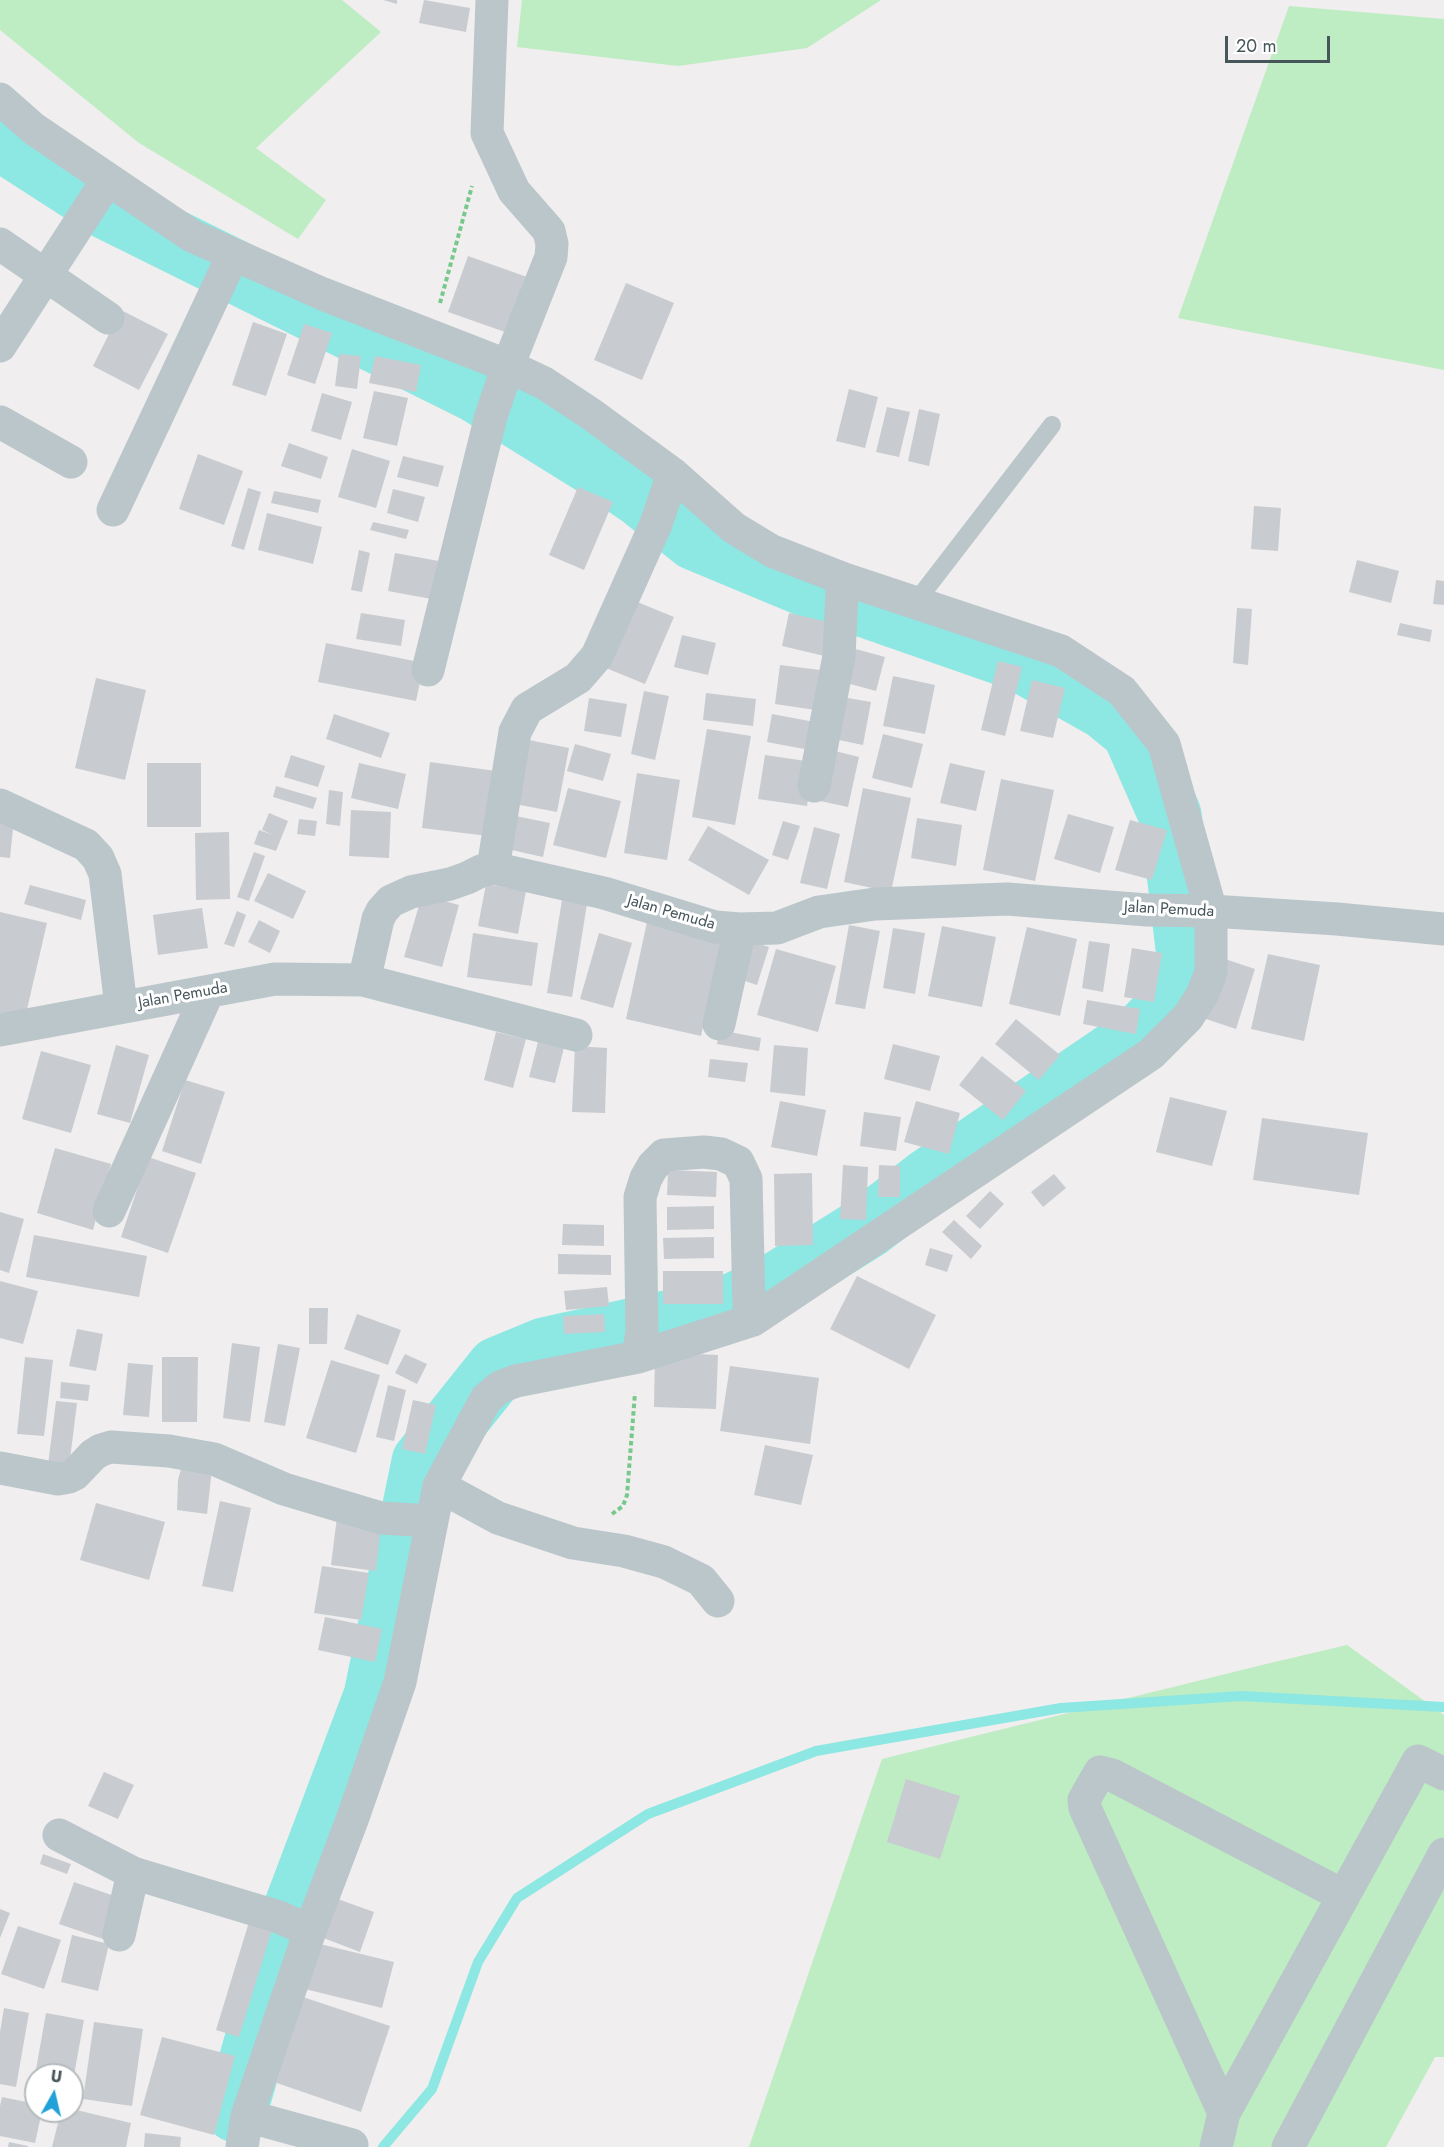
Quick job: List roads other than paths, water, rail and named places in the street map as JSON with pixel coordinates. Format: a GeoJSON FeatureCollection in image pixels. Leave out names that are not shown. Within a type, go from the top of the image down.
{"type":"FeatureCollection","features":[{"type":"Feature","properties":{"kind":"street"},"geometry":{"type":"LineString","coordinates":[[428,670],[491,416],[504,376],[551,257],[552,244],[549,231],[514,191],[487,133],[492,0]]}},
{"type":"Feature","properties":{"kind":"street"},"geometry":{"type":"LineString","coordinates":[[0,99],[103,186],[192,236],[230,262],[323,294],[431,336],[504,376],[544,382],[591,414],[665,499],[734,528],[843,597],[915,603],[1061,651],[1122,691],[1164,744],[1206,912],[1211,972],[1202,995],[1188,1017],[1151,1054],[750,1306],[640,1332],[516,1380],[500,1387],[486,1399],[440,1486],[425,1521],[400,1682],[352,1820],[296,1924],[244,2132],[352,2145]]}},
{"type":"Feature","properties":{"kind":"street"},"geometry":{"type":"LineString","coordinates":[[0,346],[103,186]]}},
{"type":"Feature","properties":{"kind":"street"},"geometry":{"type":"LineString","coordinates":[[0,244],[108,318]]}},
{"type":"Feature","properties":{"kind":"street"},"geometry":{"type":"LineString","coordinates":[[113,510],[230,262]]}},
{"type":"Feature","properties":{"kind":"street"},"geometry":{"type":"LineString","coordinates":[[0,423],[71,462]]}},
{"type":"Feature","properties":{"kind":"street"},"geometry":{"type":"LineString","coordinates":[[363,980],[378,919],[391,901],[411,892],[450,884],[493,868],[515,732],[527,709],[578,678],[597,657],[665,499]]}},
{"type":"Feature","properties":{"kind":"street"},"geometry":{"type":"LineString","coordinates":[[814,786],[839,656],[843,597]]}},
{"type":"Feature","properties":{"kind":"street"},"geometry":{"type":"LineString","coordinates":[[0,805],[86,845],[98,858],[105,874],[121,1006]]}},
{"type":"Feature","properties":{"kind":"street","name":"Jalan Pemuda"},"geometry":{"type":"LineString","coordinates":[[493,868],[604,893],[715,927],[740,929],[777,928],[819,912],[875,904],[1007,899],[1147,910],[1337,919],[1444,929]]}},
{"type":"Feature","properties":{"kind":"street"},"geometry":{"type":"LineString","coordinates":[[719,1024],[740,929]]}},
{"type":"Feature","properties":{"kind":"street","name":"Jalan Pemuda"},"geometry":{"type":"LineString","coordinates":[[0,1030],[275,979],[363,980],[576,1035]]}},
{"type":"Feature","properties":{"kind":"street"},"geometry":{"type":"LineString","coordinates":[[109,1211],[208,992]]}},
{"type":"Feature","properties":{"kind":"street"},"geometry":{"type":"LineString","coordinates":[[640,1332],[640,1197],[646,1178],[653,1166],[664,1155],[704,1152],[721,1154],[738,1162],[746,1179],[750,1306]]}},
{"type":"Feature","properties":{"kind":"street"},"geometry":{"type":"LineString","coordinates":[[0,1468],[58,1479],[69,1478],[93,1455],[111,1447],[169,1451],[214,1459],[284,1489],[381,1518],[425,1521]]}},
{"type":"Feature","properties":{"kind":"street"},"geometry":{"type":"LineString","coordinates":[[440,1486],[498,1518],[573,1543],[624,1551],[664,1562],[701,1580],[718,1601]]}},
{"type":"Feature","properties":{"kind":"street"},"geometry":{"type":"LineString","coordinates":[[1216,2147],[1224,2113],[1342,1895],[1418,1761],[1444,1774]]}},
{"type":"Feature","properties":{"kind":"street"},"geometry":{"type":"LineString","coordinates":[[1224,2113],[1084,1808],[1084,1800],[1100,1772],[1112,1775],[1342,1895]]}},
{"type":"Feature","properties":{"kind":"street"},"geometry":{"type":"LineString","coordinates":[[59,1835],[133,1873],[296,1924]]}},
{"type":"Feature","properties":{"kind":"street"},"geometry":{"type":"LineString","coordinates":[[1288,2147],[1444,1854]]}},
{"type":"Feature","properties":{"kind":"street"},"geometry":{"type":"LineString","coordinates":[[119,1935],[133,1873]]}},
{"type":"Feature","properties":{"kind":"lane"},"geometry":{"type":"LineString","coordinates":[[915,603],[1052,425]]}},
{"type":"Feature","properties":{"kind":"waterway"},"geometry":{"type":"LineString","coordinates":[[0,135],[16,149],[109,209],[476,391],[605,471],[640,495],[695,539],[808,586],[1020,660],[1105,708],[1133,731],[1170,815],[1190,973],[1169,1006],[1140,1036],[928,1180],[869,1226],[773,1286],[721,1310],[544,1349],[498,1368],[423,1462],[375,1696],[289,1924],[236,2111]]}},
{"type":"Feature","properties":{"kind":"waterway"},"geometry":{"type":"LineString","coordinates":[[383,2147],[432,2089],[478,1962],[517,1898],[648,1814],[816,1751],[1061,1708],[1241,1696],[1444,1707]]}}]}
